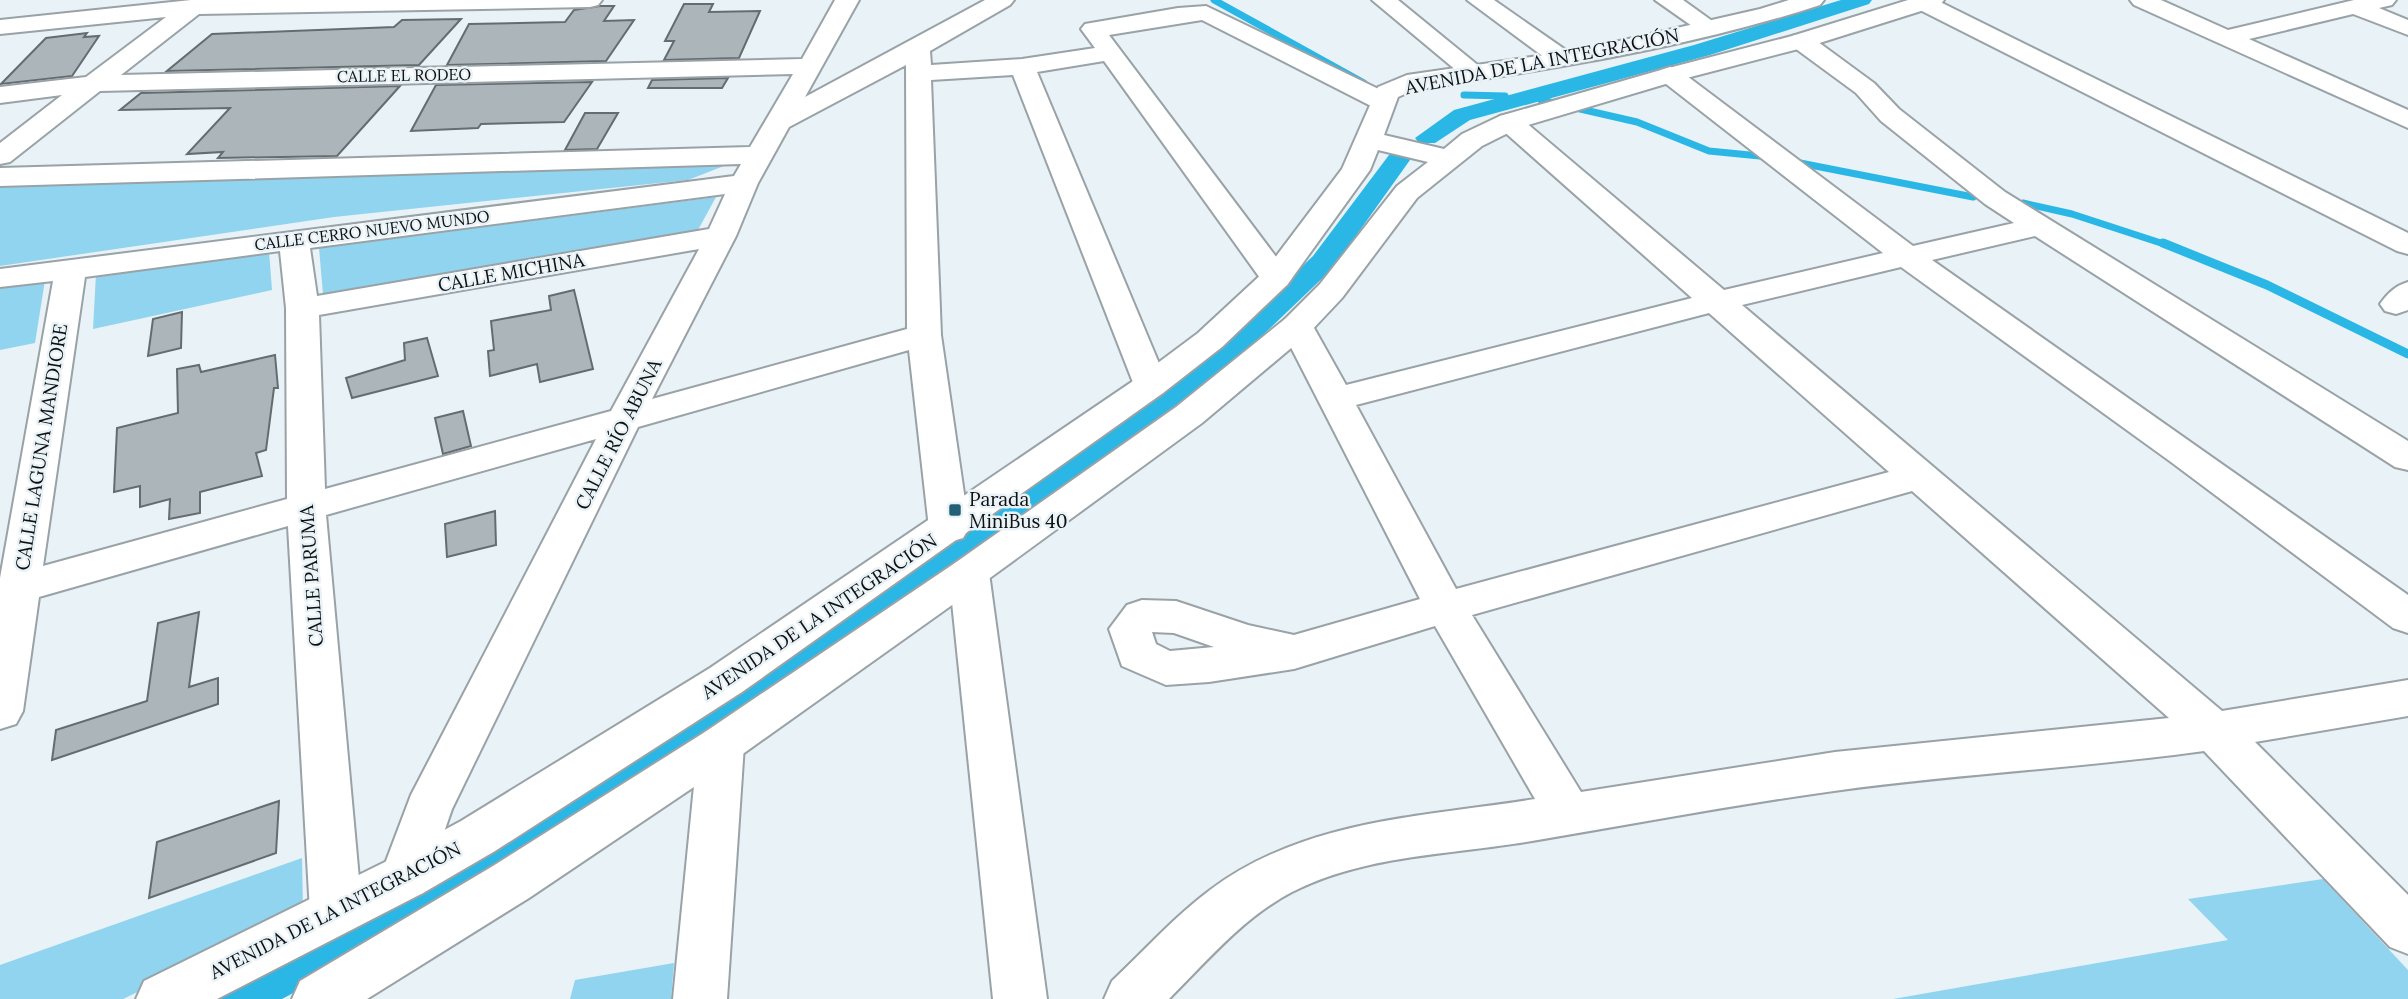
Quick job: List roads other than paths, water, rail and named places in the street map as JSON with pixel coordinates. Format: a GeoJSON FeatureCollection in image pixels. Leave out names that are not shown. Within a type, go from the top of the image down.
{"type":"FeatureCollection","features":[{"type":"Feature","properties":{"kind":"street"},"geometry":{"type":"LineString","coordinates":[[0,27],[203,4],[590,0]]}},
{"type":"Feature","properties":{"kind":"street"},"geometry":{"type":"LineString","coordinates":[[0,177],[748,164],[797,66],[820,0]]}},
{"type":"Feature","properties":{"kind":"street","name":"CALLE RÍO ABUNA"},"geometry":{"type":"LineString","coordinates":[[405,877],[428,808],[624,419],[722,236],[748,164],[780,121],[797,66],[847,0]]}},
{"type":"Feature","properties":{"kind":"street"},"geometry":{"type":"LineString","coordinates":[[780,121],[918,61],[1002,0]]}},
{"type":"Feature","properties":{"kind":"street"},"geometry":{"type":"LineString","coordinates":[[1384,0],[1472,71]]}},
{"type":"Feature","properties":{"kind":"street"},"geometry":{"type":"LineString","coordinates":[[1479,0],[1561,58]]}},
{"type":"Feature","properties":{"kind":"street"},"geometry":{"type":"LineString","coordinates":[[1667,0],[1710,28]]}},
{"type":"Feature","properties":{"kind":"street","name":"AVENIDA DE LA INTEGRACIÓN"},"geometry":{"type":"LineString","coordinates":[[163,999],[405,877],[478,836],[726,680],[1151,386],[1210,340],[1276,278],[1356,170],[1367,139],[1390,94],[1407,83],[1472,71],[1580,57],[1710,28],[1812,0]]}},
{"type":"Feature","properties":{"kind":"street"},"geometry":{"type":"LineString","coordinates":[[2142,0],[2408,120]]}},
{"type":"Feature","properties":{"kind":"street"},"geometry":{"type":"LineString","coordinates":[[2227,37],[2384,0]]}},
{"type":"Feature","properties":{"kind":"street"},"geometry":{"type":"LineString","coordinates":[[1928,1],[2408,244]]}},
{"type":"Feature","properties":{"kind":"street","name":"AVENIDA DE LA INTEGRACIÓN"},"geometry":{"type":"LineString","coordinates":[[319,999],[511,882],[721,745],[969,573],[1189,415],[1297,326],[1331,291],[1407,192],[1472,140],[1509,122],[1670,75],[1801,41],[1928,1]]}},
{"type":"Feature","properties":{"kind":"street"},"geometry":{"type":"LineString","coordinates":[[0,156],[203,4]]}},
{"type":"Feature","properties":{"kind":"street"},"geometry":{"type":"LineString","coordinates":[[2355,7],[2408,28]]}},
{"type":"Feature","properties":{"kind":"street"},"geometry":{"type":"LineString","coordinates":[[1255,12],[1311,39],[1390,94]]}},
{"type":"Feature","properties":{"kind":"street"},"geometry":{"type":"LineString","coordinates":[[1276,278],[1093,29],[1122,27],[1176,14],[1206,13],[1390,94]]}},
{"type":"Feature","properties":{"kind":"street"},"geometry":{"type":"LineString","coordinates":[[1801,41],[1865,88],[1890,115],[1995,198],[2408,458]]}},
{"type":"Feature","properties":{"kind":"street"},"geometry":{"type":"LineString","coordinates":[[918,61],[1022,67],[1110,53]]}},
{"type":"Feature","properties":{"kind":"street"},"geometry":{"type":"LineString","coordinates":[[918,61],[924,335],[949,528]]}},
{"type":"Feature","properties":{"kind":"street","name":"CALLE EL RODEO"},"geometry":{"type":"LineString","coordinates":[[0,95],[93,84],[797,66]]}},
{"type":"Feature","properties":{"kind":"street"},"geometry":{"type":"LineString","coordinates":[[1022,67],[1151,386]]}},
{"type":"Feature","properties":{"kind":"street"},"geometry":{"type":"LineString","coordinates":[[1670,75],[1907,257],[2184,453],[2408,617]]}},
{"type":"Feature","properties":{"kind":"street"},"geometry":{"type":"LineString","coordinates":[[1509,122],[2214,731],[2408,930]]}},
{"type":"Feature","properties":{"kind":"street"},"geometry":{"type":"LineString","coordinates":[[1367,139],[1448,158]]}},
{"type":"Feature","properties":{"kind":"street","name":"CALLE CERRO NUEVO MUNDO"},"geometry":{"type":"LineString","coordinates":[[0,278],[294,240],[748,164]]}},
{"type":"Feature","properties":{"kind":"street"},"geometry":{"type":"LineString","coordinates":[[1336,399],[1717,302],[2040,226]]}},
{"type":"Feature","properties":{"kind":"street","name":"CALLE MICHINA"},"geometry":{"type":"LineString","coordinates":[[302,308],[722,236]]}},
{"type":"Feature","properties":{"kind":"street","name":"CALLE PARUMA"},"geometry":{"type":"LineString","coordinates":[[294,240],[302,308],[306,508],[336,912]]}},
{"type":"Feature","properties":{"kind":"street","name":"CALLE LAGUNA MANDIORE"},"geometry":{"type":"LineString","coordinates":[[0,711],[9,591],[71,267]]}},
{"type":"Feature","properties":{"kind":"street"},"geometry":{"type":"LineString","coordinates":[[1297,326],[1445,607],[1567,813]]}},
{"type":"Feature","properties":{"kind":"street"},"geometry":{"type":"LineString","coordinates":[[9,591],[924,335]]}},
{"type":"Feature","properties":{"kind":"street"},"geometry":{"type":"LineString","coordinates":[[1294,652],[1445,607],[1921,476]]}},
{"type":"Feature","properties":{"kind":"street"},"geometry":{"type":"LineString","coordinates":[[969,573],[1020,999]]}},
{"type":"Feature","properties":{"kind":"street"},"geometry":{"type":"LineString","coordinates":[[1144,994],[1227,908],[1273,877],[1326,854],[1386,840],[1485,828],[1835,771],[2109,745],[2214,731],[2408,698]]}},
{"type":"Feature","properties":{"kind":"street"},"geometry":{"type":"LineString","coordinates":[[700,999],[721,745]]}},
{"type":"Feature","properties":{"kind":"waterway"},"geometry":{"type":"LineString","coordinates":[[1214,0],[1364,83]]}},
{"type":"Feature","properties":{"kind":"waterway"},"geometry":{"type":"LineString","coordinates":[[1427,138],[1462,115],[1702,50],[1862,0]]}},
{"type":"Feature","properties":{"kind":"waterway"},"geometry":{"type":"LineString","coordinates":[[1464,95],[1505,96]]}},
{"type":"Feature","properties":{"kind":"waterway"},"geometry":{"type":"LineString","coordinates":[[1541,100],[1637,122],[1709,151],[1770,157]]}},
{"type":"Feature","properties":{"kind":"waterway"},"geometry":{"type":"LineString","coordinates":[[236,999],[443,891],[602,798],[791,669],[878,602],[1148,416],[1254,328],[1323,262],[1398,160]]}},
{"type":"Feature","properties":{"kind":"waterway"},"geometry":{"type":"LineString","coordinates":[[1795,162],[1973,197]]}},
{"type":"Feature","properties":{"kind":"waterway"},"geometry":{"type":"LineString","coordinates":[[2023,203],[2072,214],[2167,245]]}},
{"type":"Feature","properties":{"kind":"waterway"},"geometry":{"type":"LineString","coordinates":[[2163,243],[2267,285],[2408,354]]}},
{"type":"Feature","properties":{"kind":"place","name":"Parada MiniBus 40"},"geometry":{"type":"Point","coordinates":[955,510]}}]}
